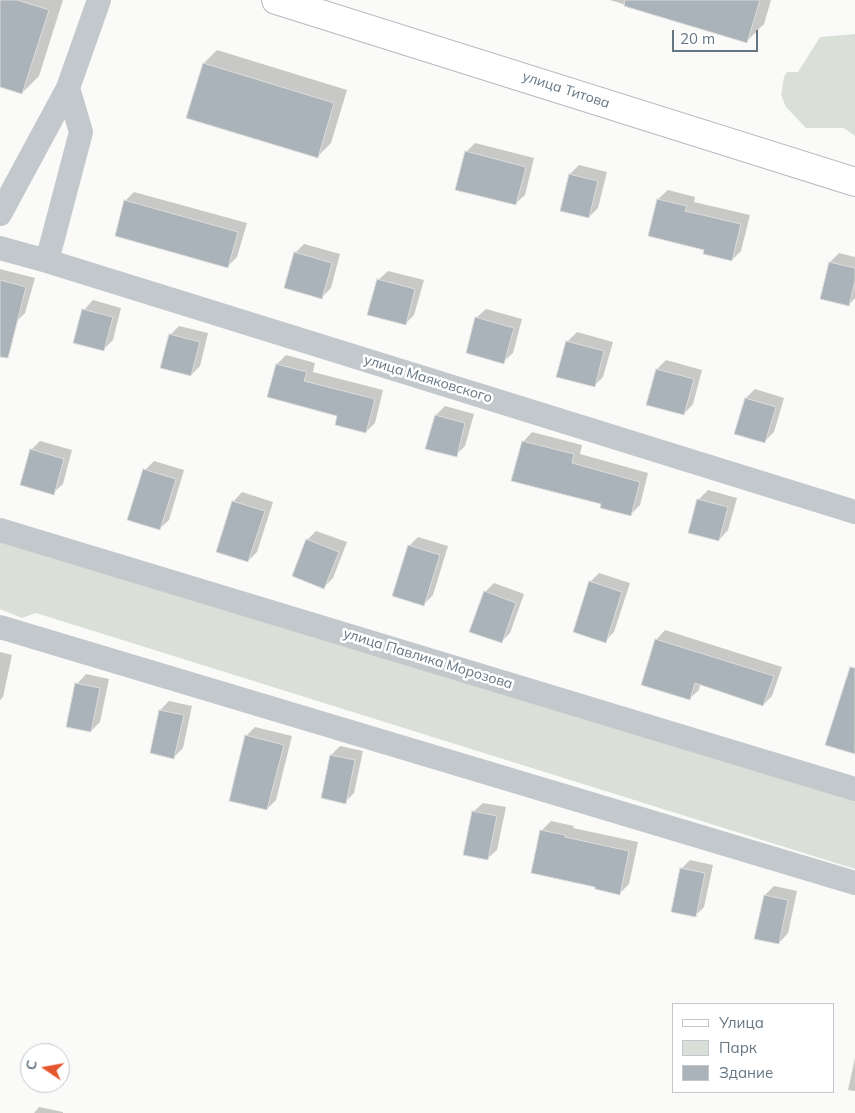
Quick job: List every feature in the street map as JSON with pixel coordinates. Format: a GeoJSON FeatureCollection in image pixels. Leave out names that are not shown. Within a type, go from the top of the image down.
{"type":"FeatureCollection","features":[{"type":"Feature","properties":{"kind":"main road","name":"улица Титова"},"geometry":{"type":"LineString","coordinates":[[276,0],[855,182]]}},
{"type":"Feature","properties":{"kind":"street"},"geometry":{"type":"LineString","coordinates":[[0,214],[68,88],[99,0]]}},
{"type":"Feature","properties":{"kind":"street"},"geometry":{"type":"LineString","coordinates":[[47,260],[81,132],[68,88]]}},
{"type":"Feature","properties":{"kind":"street","name":"улица Маяковского"},"geometry":{"type":"LineString","coordinates":[[0,248],[47,260],[855,512]]}},
{"type":"Feature","properties":{"kind":"street","name":"улица Павлика Морозова"},"geometry":{"type":"LineString","coordinates":[[0,530],[855,790]]}},
{"type":"Feature","properties":{"kind":"street"},"geometry":{"type":"LineString","coordinates":[[0,627],[855,883]]}},
{"type":"Feature","properties":{"kind":"green space"},"geometry":{"type":"Polygon","coordinates":[[[855,34],[855,136],[844,128],[806,128],[786,107],[781,95],[784,77],[787,72],[798,72],[820,37],[855,34]]]}},
{"type":"Feature","properties":{"kind":"green space"},"geometry":{"type":"Polygon","coordinates":[[[0,537],[855,799],[855,869],[36,613],[22,618],[0,609],[0,537]]]}},
{"type":"Feature","properties":{"kind":"building"},"geometry":{"type":"Polygon","coordinates":[[[0,0],[17,0],[49,10],[22,94],[0,87],[0,0]]]}},
{"type":"Feature","properties":{"kind":"building"},"geometry":{"type":"Polygon","coordinates":[[[625,0],[760,0],[747,43],[624,6],[625,0]]]}},
{"type":"Feature","properties":{"kind":"building"},"geometry":{"type":"Polygon","coordinates":[[[203,63],[334,103],[318,158],[186,118],[203,63]]]}},
{"type":"Feature","properties":{"kind":"building"},"geometry":{"type":"Polygon","coordinates":[[[465,151],[526,167],[516,205],[455,190],[465,151]]]}},
{"type":"Feature","properties":{"kind":"building"},"geometry":{"type":"Polygon","coordinates":[[[569,174],[598,181],[589,218],[560,211],[569,174]]]}},
{"type":"Feature","properties":{"kind":"building"},"geometry":{"type":"Polygon","coordinates":[[[657,199],[687,206],[685,211],[741,224],[732,261],[703,254],[704,250],[648,236],[657,199]]]}},
{"type":"Feature","properties":{"kind":"building"},"geometry":{"type":"Polygon","coordinates":[[[124,200],[238,232],[228,268],[115,236],[124,200]]]}},
{"type":"Feature","properties":{"kind":"building"},"geometry":{"type":"Polygon","coordinates":[[[294,252],[332,263],[322,299],[284,288],[294,252]]]}},
{"type":"Feature","properties":{"kind":"building"},"geometry":{"type":"Polygon","coordinates":[[[829,262],[855,268],[855,281],[849,306],[820,299],[829,262]]]}},
{"type":"Feature","properties":{"kind":"building"},"geometry":{"type":"Polygon","coordinates":[[[377,279],[415,289],[406,325],[367,315],[377,279]]]}},
{"type":"Feature","properties":{"kind":"building"},"geometry":{"type":"Polygon","coordinates":[[[0,280],[26,287],[8,358],[0,357],[0,280]]]}},
{"type":"Feature","properties":{"kind":"building"},"geometry":{"type":"Polygon","coordinates":[[[82,309],[113,317],[104,351],[73,343],[82,309]]]}},
{"type":"Feature","properties":{"kind":"building"},"geometry":{"type":"Polygon","coordinates":[[[475,317],[514,328],[504,364],[466,353],[475,317]]]}},
{"type":"Feature","properties":{"kind":"building"},"geometry":{"type":"Polygon","coordinates":[[[169,334],[200,342],[191,376],[160,368],[169,334]]]}},
{"type":"Feature","properties":{"kind":"building"},"geometry":{"type":"Polygon","coordinates":[[[566,341],[604,351],[595,387],[556,377],[566,341]]]}},
{"type":"Feature","properties":{"kind":"building"},"geometry":{"type":"Polygon","coordinates":[[[276,364],[307,372],[304,381],[375,399],[366,433],[335,425],[337,416],[267,397],[276,364]]]}},
{"type":"Feature","properties":{"kind":"building"},"geometry":{"type":"Polygon","coordinates":[[[656,369],[694,379],[684,415],[646,405],[656,369]]]}},
{"type":"Feature","properties":{"kind":"building"},"geometry":{"type":"Polygon","coordinates":[[[745,398],[776,407],[765,443],[734,434],[745,398]]]}},
{"type":"Feature","properties":{"kind":"building"},"geometry":{"type":"Polygon","coordinates":[[[435,415],[465,423],[457,457],[425,449],[435,415]]]}},
{"type":"Feature","properties":{"kind":"building"},"geometry":{"type":"Polygon","coordinates":[[[522,441],[574,454],[572,463],[640,482],[631,516],[600,508],[601,504],[511,481],[522,441]]]}},
{"type":"Feature","properties":{"kind":"building"},"geometry":{"type":"Polygon","coordinates":[[[30,449],[64,459],[54,495],[20,485],[30,449]]]}},
{"type":"Feature","properties":{"kind":"building"},"geometry":{"type":"Polygon","coordinates":[[[143,469],[176,479],[160,530],[127,520],[143,469]]]}},
{"type":"Feature","properties":{"kind":"building"},"geometry":{"type":"Polygon","coordinates":[[[697,499],[728,507],[719,541],[688,533],[697,499]]]}},
{"type":"Feature","properties":{"kind":"building"},"geometry":{"type":"Polygon","coordinates":[[[232,501],[265,511],[248,562],[216,552],[232,501]]]}},
{"type":"Feature","properties":{"kind":"building"},"geometry":{"type":"Polygon","coordinates":[[[306,539],[339,552],[324,589],[292,576],[306,539]]]}},
{"type":"Feature","properties":{"kind":"building"},"geometry":{"type":"Polygon","coordinates":[[[408,545],[440,555],[424,606],[392,596],[408,545]]]}},
{"type":"Feature","properties":{"kind":"building"},"geometry":{"type":"Polygon","coordinates":[[[589,581],[622,592],[606,643],[573,632],[589,581]]]}},
{"type":"Feature","properties":{"kind":"building"},"geometry":{"type":"Polygon","coordinates":[[[484,591],[516,603],[502,643],[469,632],[484,591]]]}},
{"type":"Feature","properties":{"kind":"building"},"geometry":{"type":"Polygon","coordinates":[[[655,639],[774,676],[763,706],[695,683],[690,700],[641,685],[655,639]]]}},
{"type":"Feature","properties":{"kind":"building"},"geometry":{"type":"Polygon","coordinates":[[[850,667],[855,668],[855,754],[825,745],[850,667]]]}},
{"type":"Feature","properties":{"kind":"building"},"geometry":{"type":"Polygon","coordinates":[[[75,683],[100,688],[91,732],[66,727],[75,683]]]}},
{"type":"Feature","properties":{"kind":"building"},"geometry":{"type":"Polygon","coordinates":[[[159,710],[184,715],[174,759],[150,753],[159,710]]]}},
{"type":"Feature","properties":{"kind":"building"},"geometry":{"type":"Polygon","coordinates":[[[245,735],[284,745],[267,810],[229,801],[245,735]]]}},
{"type":"Feature","properties":{"kind":"building"},"geometry":{"type":"Polygon","coordinates":[[[330,755],[355,760],[346,804],[321,798],[330,755]]]}},
{"type":"Feature","properties":{"kind":"building"},"geometry":{"type":"Polygon","coordinates":[[[472,811],[497,816],[488,860],[463,855],[472,811]]]}},
{"type":"Feature","properties":{"kind":"building"},"geometry":{"type":"Polygon","coordinates":[[[540,830],[629,851],[620,895],[595,889],[595,887],[531,873],[540,830]]]}},
{"type":"Feature","properties":{"kind":"building"},"geometry":{"type":"Polygon","coordinates":[[[680,868],[705,873],[696,917],[671,912],[680,868]]]}},
{"type":"Feature","properties":{"kind":"building"},"geometry":{"type":"Polygon","coordinates":[[[764,895],[788,900],[779,944],[754,939],[764,895]]]}}]}
